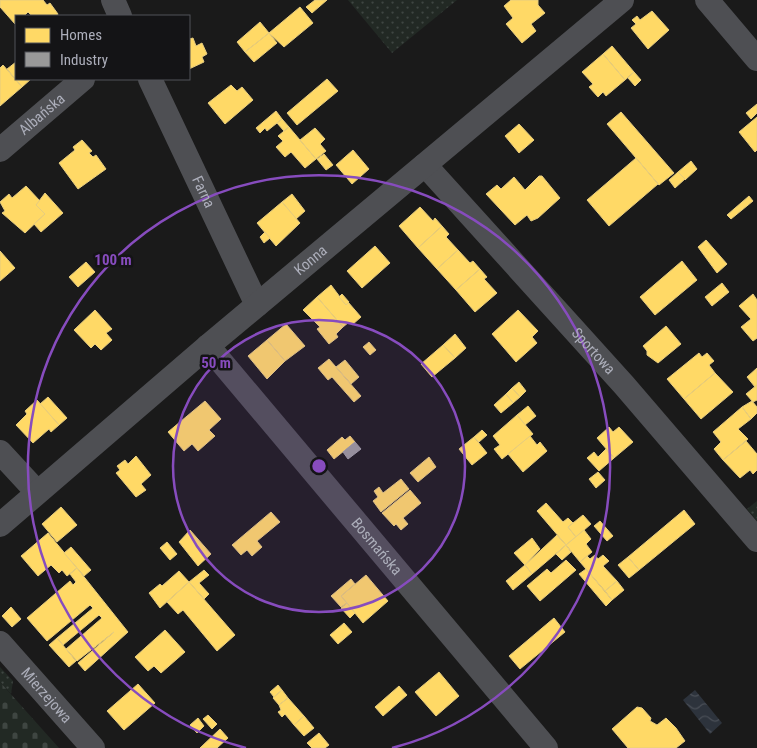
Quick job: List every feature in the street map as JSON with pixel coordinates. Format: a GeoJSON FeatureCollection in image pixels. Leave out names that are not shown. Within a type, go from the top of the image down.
{"type":"FeatureCollection","features":[{"type":"Feature","properties":{"kind":"street"},"geometry":{"type":"LineString","coordinates":[[113,0],[120,15]]}},
{"type":"Feature","properties":{"kind":"street","name":"Konna"},"geometry":{"type":"LineString","coordinates":[[0,525],[208,346],[622,0]]}},
{"type":"Feature","properties":{"kind":"street"},"geometry":{"type":"LineString","coordinates":[[707,0],[757,59]]}},
{"type":"Feature","properties":{"kind":"street","name":"Albańska"},"geometry":{"type":"LineString","coordinates":[[0,150],[82,80]]}},
{"type":"Feature","properties":{"kind":"street","name":"Farna"},"geometry":{"type":"LineString","coordinates":[[150,80],[257,305]]}},
{"type":"Feature","properties":{"kind":"street","name":"Sportowa"},"geometry":{"type":"LineString","coordinates":[[426,165],[624,385],[757,540]]}},
{"type":"Feature","properties":{"kind":"street","name":"Bosmańska"},"geometry":{"type":"LineString","coordinates":[[208,346],[546,748]]}},
{"type":"Feature","properties":{"kind":"street"},"geometry":{"type":"LineString","coordinates":[[0,452],[37,492]]}},
{"type":"Feature","properties":{"kind":"street","name":"Mierzejowa"},"geometry":{"type":"LineString","coordinates":[[0,643],[93,748]]}},
{"type":"Feature","properties":{"kind":"green space"},"geometry":{"type":"Polygon","coordinates":[[[348,0],[457,0],[392,53],[348,0]]]}},
{"type":"Feature","properties":{"kind":"green space"},"geometry":{"type":"Polygon","coordinates":[[[757,501],[757,521],[747,509],[757,501]]]}},
{"type":"Feature","properties":{"kind":"green space"},"geometry":{"type":"Polygon","coordinates":[[[0,667],[13,681],[11,694],[0,682],[0,667]]]}},
{"type":"Feature","properties":{"kind":"green space"},"geometry":{"type":"Polygon","coordinates":[[[0,682],[59,748],[0,748],[0,682]]]}},
{"type":"Feature","properties":{"kind":"water"},"geometry":{"type":"Polygon","coordinates":[[[695,690],[722,723],[710,734],[683,700],[695,690]]]}},
{"type":"Feature","properties":{"kind":"building: Homes"},"geometry":{"type":"Polygon","coordinates":[[[0,0],[43,0],[47,5],[50,3],[58,14],[31,15],[28,12],[25,15],[15,15],[15,24],[0,7],[0,0]]]}},
{"type":"Feature","properties":{"kind":"building: Homes"},"geometry":{"type":"Polygon","coordinates":[[[315,0],[327,0],[312,13],[306,7],[315,0]]]}},
{"type":"Feature","properties":{"kind":"building: Homes"},"geometry":{"type":"Polygon","coordinates":[[[511,0],[538,0],[538,5],[545,13],[531,24],[536,31],[522,43],[506,24],[513,18],[504,6],[511,0]]]}},
{"type":"Feature","properties":{"kind":"building: Homes"},"geometry":{"type":"Polygon","coordinates":[[[300,7],[313,23],[284,47],[269,33],[300,7]]]}},
{"type":"Feature","properties":{"kind":"building: Homes"},"geometry":{"type":"Polygon","coordinates":[[[652,11],[669,30],[648,49],[631,28],[636,24],[632,20],[637,16],[640,20],[652,11]]]}},
{"type":"Feature","properties":{"kind":"building: Homes"},"geometry":{"type":"Polygon","coordinates":[[[260,22],[269,33],[245,52],[237,42],[260,22]]]}},
{"type":"Feature","properties":{"kind":"building: Homes"},"geometry":{"type":"Polygon","coordinates":[[[269,33],[277,43],[254,62],[245,52],[269,33]]]}},
{"type":"Feature","properties":{"kind":"building: Homes"},"geometry":{"type":"Polygon","coordinates":[[[193,38],[196,46],[202,43],[207,54],[202,57],[204,62],[190,69],[190,39],[193,38]]]}},
{"type":"Feature","properties":{"kind":"building: Homes"},"geometry":{"type":"Polygon","coordinates":[[[612,46],[634,72],[625,80],[603,54],[612,46]]]}},
{"type":"Feature","properties":{"kind":"building: Homes"},"geometry":{"type":"Polygon","coordinates":[[[603,54],[625,80],[606,96],[603,92],[598,97],[589,87],[593,84],[582,72],[603,54]]]}},
{"type":"Feature","properties":{"kind":"building: Homes"},"geometry":{"type":"Polygon","coordinates":[[[15,63],[15,79],[7,69],[15,63]]]}},
{"type":"Feature","properties":{"kind":"building: Homes"},"geometry":{"type":"Polygon","coordinates":[[[3,65],[22,87],[0,106],[0,68],[3,65]]]}},
{"type":"Feature","properties":{"kind":"building: Homes"},"geometry":{"type":"Polygon","coordinates":[[[634,72],[641,80],[635,86],[628,78],[634,72]]]}},
{"type":"Feature","properties":{"kind":"building: Homes"},"geometry":{"type":"Polygon","coordinates":[[[327,79],[338,91],[297,125],[287,113],[327,79]]]}},
{"type":"Feature","properties":{"kind":"building: Homes"},"geometry":{"type":"Polygon","coordinates":[[[16,80],[30,80],[22,87],[16,80]]]}},
{"type":"Feature","properties":{"kind":"building: Homes"},"geometry":{"type":"Polygon","coordinates":[[[231,85],[237,91],[242,87],[253,100],[225,124],[208,103],[231,85]]]}},
{"type":"Feature","properties":{"kind":"building: Homes"},"geometry":{"type":"Polygon","coordinates":[[[757,104],[757,113],[751,119],[746,113],[757,104]]]}},
{"type":"Feature","properties":{"kind":"building: Homes"},"geometry":{"type":"Polygon","coordinates":[[[276,111],[282,119],[267,131],[265,128],[260,133],[256,128],[276,111]]]}},
{"type":"Feature","properties":{"kind":"building: Homes"},"geometry":{"type":"Polygon","coordinates":[[[621,112],[674,173],[659,185],[607,124],[621,112]]]}},
{"type":"Feature","properties":{"kind":"building: Homes"},"geometry":{"type":"Polygon","coordinates":[[[757,117],[757,150],[755,152],[739,132],[757,117]]]}},
{"type":"Feature","properties":{"kind":"building: Homes"},"geometry":{"type":"Polygon","coordinates":[[[282,119],[289,127],[284,131],[277,123],[282,119]]]}},
{"type":"Feature","properties":{"kind":"building: Homes"},"geometry":{"type":"Polygon","coordinates":[[[519,124],[534,140],[519,153],[505,136],[519,124]]]}},
{"type":"Feature","properties":{"kind":"building: Homes"},"geometry":{"type":"Polygon","coordinates":[[[289,127],[316,159],[305,168],[291,152],[285,157],[276,147],[283,141],[278,136],[289,127]]]}},
{"type":"Feature","properties":{"kind":"building: Homes"},"geometry":{"type":"Polygon","coordinates":[[[315,128],[325,139],[320,144],[326,151],[316,159],[300,140],[315,128]]]}},
{"type":"Feature","properties":{"kind":"building: Homes"},"geometry":{"type":"Polygon","coordinates":[[[82,140],[92,151],[89,153],[93,157],[96,155],[106,169],[78,189],[59,163],[75,150],[73,147],[82,140]]]}},
{"type":"Feature","properties":{"kind":"building: Homes"},"geometry":{"type":"Polygon","coordinates":[[[353,150],[369,169],[352,184],[336,165],[353,150]]]}},
{"type":"Feature","properties":{"kind":"building: Homes"},"geometry":{"type":"Polygon","coordinates":[[[324,154],[333,165],[326,170],[317,159],[324,154]]]}},
{"type":"Feature","properties":{"kind":"building: Homes"},"geometry":{"type":"Polygon","coordinates":[[[636,158],[658,184],[609,226],[587,200],[636,158]]]}},
{"type":"Feature","properties":{"kind":"building: Homes"},"geometry":{"type":"Polygon","coordinates":[[[691,161],[697,169],[685,180],[678,172],[691,161]]]}},
{"type":"Feature","properties":{"kind":"building: Homes"},"geometry":{"type":"Polygon","coordinates":[[[678,172],[685,179],[675,188],[669,180],[678,172]]]}},
{"type":"Feature","properties":{"kind":"building: Homes"},"geometry":{"type":"Polygon","coordinates":[[[539,176],[542,176],[560,198],[538,218],[531,221],[527,215],[515,225],[486,194],[497,185],[501,189],[514,177],[525,190],[539,176]]]}},
{"type":"Feature","properties":{"kind":"building: Homes"},"geometry":{"type":"Polygon","coordinates":[[[26,186],[40,201],[36,205],[45,214],[25,233],[2,213],[5,211],[0,202],[9,194],[12,198],[26,186]]]}},
{"type":"Feature","properties":{"kind":"building: Homes"},"geometry":{"type":"Polygon","coordinates":[[[45,193],[63,213],[41,232],[34,224],[45,214],[36,205],[45,193]]]}},
{"type":"Feature","properties":{"kind":"building: Homes"},"geometry":{"type":"Polygon","coordinates":[[[292,194],[305,211],[296,219],[282,202],[292,194]]]}},
{"type":"Feature","properties":{"kind":"building: Homes"},"geometry":{"type":"Polygon","coordinates":[[[749,196],[753,201],[731,219],[727,215],[749,196]]]}},
{"type":"Feature","properties":{"kind":"building: Homes"},"geometry":{"type":"Polygon","coordinates":[[[282,202],[300,223],[276,246],[257,223],[282,202]]]}},
{"type":"Feature","properties":{"kind":"building: Homes"},"geometry":{"type":"Polygon","coordinates":[[[420,207],[433,221],[435,218],[442,226],[418,248],[399,226],[420,207]]]}},
{"type":"Feature","properties":{"kind":"building: Homes"},"geometry":{"type":"Polygon","coordinates":[[[442,226],[449,234],[446,237],[458,250],[437,269],[418,248],[442,226]]]}},
{"type":"Feature","properties":{"kind":"building: Homes"},"geometry":{"type":"Polygon","coordinates":[[[265,232],[270,238],[264,243],[260,237],[265,232]]]}},
{"type":"Feature","properties":{"kind":"building: Homes"},"geometry":{"type":"Polygon","coordinates":[[[706,240],[727,264],[717,273],[698,247],[706,240]]]}},
{"type":"Feature","properties":{"kind":"building: Homes"},"geometry":{"type":"Polygon","coordinates":[[[375,246],[390,263],[362,288],[347,271],[375,246]]]}},
{"type":"Feature","properties":{"kind":"building: Homes"},"geometry":{"type":"Polygon","coordinates":[[[458,250],[470,263],[473,261],[480,269],[456,290],[437,269],[458,250]]]}},
{"type":"Feature","properties":{"kind":"building: Homes"},"geometry":{"type":"Polygon","coordinates":[[[0,251],[15,268],[0,281],[0,251]]]}},
{"type":"Feature","properties":{"kind":"building: Homes"},"geometry":{"type":"Polygon","coordinates":[[[682,261],[697,280],[655,315],[640,297],[682,261]]]}},
{"type":"Feature","properties":{"kind":"building: Homes"},"geometry":{"type":"Polygon","coordinates":[[[86,262],[95,272],[78,287],[69,277],[86,262]]]}},
{"type":"Feature","properties":{"kind":"building: Homes"},"geometry":{"type":"Polygon","coordinates":[[[480,269],[487,277],[484,279],[497,293],[475,312],[456,290],[480,269]]]}},
{"type":"Feature","properties":{"kind":"building: Homes"},"geometry":{"type":"Polygon","coordinates":[[[722,283],[729,292],[712,306],[705,297],[722,283]]]}},
{"type":"Feature","properties":{"kind":"building: Homes"},"geometry":{"type":"Polygon","coordinates":[[[331,285],[346,305],[348,302],[361,317],[352,325],[349,322],[343,327],[317,297],[331,285]]]}},
{"type":"Feature","properties":{"kind":"building: Homes"},"geometry":{"type":"Polygon","coordinates":[[[342,294],[349,302],[346,305],[339,297],[342,294]]]}},
{"type":"Feature","properties":{"kind":"building: Homes"},"geometry":{"type":"Polygon","coordinates":[[[753,294],[757,300],[757,338],[753,341],[741,327],[751,319],[739,306],[753,294]]]}},
{"type":"Feature","properties":{"kind":"building: Homes"},"geometry":{"type":"Polygon","coordinates":[[[317,297],[343,327],[336,334],[338,337],[329,344],[317,329],[320,327],[303,310],[317,297]]]}},
{"type":"Feature","properties":{"kind":"building: Homes"},"geometry":{"type":"Polygon","coordinates":[[[95,310],[112,329],[106,333],[112,340],[101,350],[95,344],[91,348],[74,330],[95,310]]]}},
{"type":"Feature","properties":{"kind":"building: Homes"},"geometry":{"type":"Polygon","coordinates":[[[518,310],[538,331],[532,337],[537,343],[516,362],[492,334],[518,310]]]}},
{"type":"Feature","properties":{"kind":"building: Homes"},"geometry":{"type":"Polygon","coordinates":[[[286,324],[305,346],[285,361],[267,340],[286,324]]]}},
{"type":"Feature","properties":{"kind":"building: Homes"},"geometry":{"type":"Polygon","coordinates":[[[666,326],[681,344],[658,363],[647,355],[647,351],[643,346],[666,326]]]}},
{"type":"Feature","properties":{"kind":"building: Homes"},"geometry":{"type":"Polygon","coordinates":[[[455,334],[466,348],[455,358],[443,345],[455,334]]]}},
{"type":"Feature","properties":{"kind":"building: Homes"},"geometry":{"type":"Polygon","coordinates":[[[267,340],[285,361],[267,379],[248,356],[267,340]]]}},
{"type":"Feature","properties":{"kind":"building: Homes"},"geometry":{"type":"Polygon","coordinates":[[[369,342],[376,350],[370,355],[363,347],[369,342]]]}},
{"type":"Feature","properties":{"kind":"building: Homes"},"geometry":{"type":"Polygon","coordinates":[[[443,345],[455,358],[432,377],[421,364],[443,345]]]}},
{"type":"Feature","properties":{"kind":"building: Homes"},"geometry":{"type":"Polygon","coordinates":[[[699,353],[702,357],[707,353],[714,361],[709,365],[715,373],[684,399],[667,379],[699,353]]]}},
{"type":"Feature","properties":{"kind":"building: Homes"},"geometry":{"type":"Polygon","coordinates":[[[329,359],[361,396],[354,402],[332,377],[328,380],[318,368],[329,359]]]}},
{"type":"Feature","properties":{"kind":"building: Homes"},"geometry":{"type":"Polygon","coordinates":[[[345,360],[359,377],[351,384],[336,367],[345,360]]]}},
{"type":"Feature","properties":{"kind":"building: Homes"},"geometry":{"type":"Polygon","coordinates":[[[757,368],[757,385],[755,387],[747,377],[757,368]]]}},
{"type":"Feature","properties":{"kind":"building: Homes"},"geometry":{"type":"Polygon","coordinates":[[[715,373],[733,392],[701,419],[684,399],[715,373]]]}},
{"type":"Feature","properties":{"kind":"building: Homes"},"geometry":{"type":"Polygon","coordinates":[[[519,382],[526,391],[520,397],[512,388],[519,382]]]}},
{"type":"Feature","properties":{"kind":"building: Homes"},"geometry":{"type":"Polygon","coordinates":[[[757,385],[757,400],[753,402],[746,394],[757,385]]]}},
{"type":"Feature","properties":{"kind":"building: Homes"},"geometry":{"type":"Polygon","coordinates":[[[512,388],[520,397],[513,403],[506,394],[512,388]]]}},
{"type":"Feature","properties":{"kind":"building: Homes"},"geometry":{"type":"Polygon","coordinates":[[[506,394],[513,403],[501,413],[494,405],[506,394]]]}},
{"type":"Feature","properties":{"kind":"building: Homes"},"geometry":{"type":"Polygon","coordinates":[[[48,397],[67,418],[59,425],[40,404],[48,397]]]}},
{"type":"Feature","properties":{"kind":"building: Homes"},"geometry":{"type":"Polygon","coordinates":[[[37,400],[59,425],[51,432],[49,429],[33,443],[16,425],[27,414],[25,411],[37,400]]]}},
{"type":"Feature","properties":{"kind":"building: Homes"},"geometry":{"type":"Polygon","coordinates":[[[205,401],[221,419],[209,430],[215,436],[198,451],[192,444],[184,451],[168,432],[205,401]]]}},
{"type":"Feature","properties":{"kind":"building: Homes"},"geometry":{"type":"Polygon","coordinates":[[[752,401],[757,407],[757,413],[751,419],[742,407],[752,401]]]}},
{"type":"Feature","properties":{"kind":"building: Homes"},"geometry":{"type":"Polygon","coordinates":[[[528,406],[536,416],[525,425],[517,415],[528,406]]]}},
{"type":"Feature","properties":{"kind":"building: Homes"},"geometry":{"type":"Polygon","coordinates":[[[742,407],[751,419],[738,429],[748,439],[723,460],[714,449],[721,442],[713,432],[742,407]]]}},
{"type":"Feature","properties":{"kind":"building: Homes"},"geometry":{"type":"Polygon","coordinates":[[[517,415],[533,434],[502,459],[494,449],[500,445],[493,436],[517,415]]]}},
{"type":"Feature","properties":{"kind":"building: Homes"},"geometry":{"type":"Polygon","coordinates":[[[609,427],[613,432],[619,427],[633,442],[614,458],[597,438],[609,427]]]}},
{"type":"Feature","properties":{"kind":"building: Homes"},"geometry":{"type":"Polygon","coordinates":[[[482,430],[487,435],[479,442],[474,437],[482,430]]]}},
{"type":"Feature","properties":{"kind":"building: Homes"},"geometry":{"type":"Polygon","coordinates":[[[350,436],[355,442],[334,459],[327,450],[342,437],[345,440],[350,436]]]}},
{"type":"Feature","properties":{"kind":"building: Homes"},"geometry":{"type":"Polygon","coordinates":[[[530,436],[537,445],[540,442],[547,451],[523,472],[508,454],[530,436]]]}},
{"type":"Feature","properties":{"kind":"building: Homes"},"geometry":{"type":"Polygon","coordinates":[[[474,437],[487,453],[472,465],[459,449],[474,437]]]}},
{"type":"Feature","properties":{"kind":"building: Homes"},"geometry":{"type":"Polygon","coordinates":[[[746,441],[757,454],[757,470],[753,474],[750,470],[740,478],[723,460],[746,441]]]}},
{"type":"Feature","properties":{"kind":"building: Homes"},"geometry":{"type":"Polygon","coordinates":[[[606,449],[614,458],[599,471],[587,458],[594,452],[598,457],[606,449]]]}},
{"type":"Feature","properties":{"kind":"building: Homes"},"geometry":{"type":"Polygon","coordinates":[[[136,456],[151,475],[141,484],[146,490],[136,497],[116,473],[120,470],[117,466],[125,460],[128,464],[136,456]]]}},
{"type":"Feature","properties":{"kind":"building: Homes"},"geometry":{"type":"Polygon","coordinates":[[[429,457],[436,467],[418,482],[410,473],[429,457]]]}},
{"type":"Feature","properties":{"kind":"building: Homes"},"geometry":{"type":"Polygon","coordinates":[[[598,472],[605,480],[596,488],[589,479],[598,472]]]}},
{"type":"Feature","properties":{"kind":"building: Homes"},"geometry":{"type":"Polygon","coordinates":[[[401,479],[409,489],[381,512],[373,501],[378,497],[374,491],[379,487],[383,493],[401,479]]]}},
{"type":"Feature","properties":{"kind":"building: Homes"},"geometry":{"type":"Polygon","coordinates":[[[410,490],[421,503],[403,518],[408,524],[401,530],[396,524],[394,526],[382,513],[410,490]]]}},
{"type":"Feature","properties":{"kind":"building: Homes"},"geometry":{"type":"Polygon","coordinates":[[[546,503],[563,522],[568,518],[573,523],[568,527],[576,537],[566,545],[537,511],[546,503]]]}},
{"type":"Feature","properties":{"kind":"building: Homes"},"geometry":{"type":"Polygon","coordinates":[[[61,507],[77,525],[57,542],[42,524],[61,507]]]}},
{"type":"Feature","properties":{"kind":"building: Homes"},"geometry":{"type":"Polygon","coordinates":[[[684,510],[695,524],[639,570],[628,557],[684,510]]]}},
{"type":"Feature","properties":{"kind":"building: Homes"},"geometry":{"type":"Polygon","coordinates":[[[271,512],[280,522],[257,541],[262,547],[252,556],[247,550],[241,555],[232,545],[271,512]]]}},
{"type":"Feature","properties":{"kind":"building: Homes"},"geometry":{"type":"Polygon","coordinates":[[[583,515],[591,524],[576,537],[568,527],[583,515]]]}},
{"type":"Feature","properties":{"kind":"building: Homes"},"geometry":{"type":"Polygon","coordinates":[[[600,521],[613,536],[607,541],[594,526],[600,521]]]}},
{"type":"Feature","properties":{"kind":"building: Homes"},"geometry":{"type":"Polygon","coordinates":[[[190,530],[211,554],[198,566],[179,542],[190,530]]]}},
{"type":"Feature","properties":{"kind":"building: Homes"},"geometry":{"type":"Polygon","coordinates":[[[584,530],[591,539],[586,544],[592,552],[580,562],[566,545],[584,530]]]}},
{"type":"Feature","properties":{"kind":"building: Homes"},"geometry":{"type":"Polygon","coordinates":[[[48,533],[77,568],[67,576],[62,570],[59,573],[51,565],[38,576],[21,556],[48,533]]]}},
{"type":"Feature","properties":{"kind":"building: Homes"},"geometry":{"type":"Polygon","coordinates":[[[557,535],[566,545],[532,574],[525,565],[557,535]]]}},
{"type":"Feature","properties":{"kind":"building: Homes"},"geometry":{"type":"Polygon","coordinates":[[[532,538],[540,549],[525,565],[514,553],[532,538]]]}},
{"type":"Feature","properties":{"kind":"building: Homes"},"geometry":{"type":"Polygon","coordinates":[[[167,542],[177,554],[170,560],[160,548],[167,542]]]}},
{"type":"Feature","properties":{"kind":"building: Homes"},"geometry":{"type":"Polygon","coordinates":[[[566,545],[571,552],[562,560],[556,554],[566,545]]]}},
{"type":"Feature","properties":{"kind":"building: Homes"},"geometry":{"type":"Polygon","coordinates":[[[71,547],[91,570],[84,576],[64,553],[71,547]]]}},
{"type":"Feature","properties":{"kind":"building: Homes"},"geometry":{"type":"Polygon","coordinates":[[[595,555],[598,559],[603,555],[609,561],[603,566],[617,581],[605,591],[580,562],[587,556],[590,559],[595,555]]]}},
{"type":"Feature","properties":{"kind":"building: Homes"},"geometry":{"type":"Polygon","coordinates":[[[628,557],[639,570],[629,578],[618,565],[628,557]]]}},
{"type":"Feature","properties":{"kind":"building: Homes"},"geometry":{"type":"Polygon","coordinates":[[[566,560],[576,570],[540,601],[527,586],[547,569],[551,573],[566,560]]]}},
{"type":"Feature","properties":{"kind":"building: Homes"},"geometry":{"type":"Polygon","coordinates":[[[525,565],[532,574],[513,590],[506,581],[525,565]]]}},
{"type":"Feature","properties":{"kind":"building: Homes"},"geometry":{"type":"Polygon","coordinates":[[[77,568],[128,632],[85,671],[78,663],[114,632],[77,661],[66,649],[102,618],[99,615],[63,645],[57,638],[93,608],[90,605],[47,641],[27,618],[70,581],[73,585],[76,582],[70,574],[77,568]]]}},
{"type":"Feature","properties":{"kind":"building: Homes"},"geometry":{"type":"Polygon","coordinates":[[[586,569],[612,600],[606,606],[579,574],[586,569]]]}},
{"type":"Feature","properties":{"kind":"building: Homes"},"geometry":{"type":"Polygon","coordinates":[[[204,570],[209,575],[199,583],[209,594],[204,599],[189,582],[204,570]]]}},
{"type":"Feature","properties":{"kind":"building: Homes"},"geometry":{"type":"Polygon","coordinates":[[[179,571],[189,582],[160,608],[149,593],[160,584],[162,586],[179,571]]]}},
{"type":"Feature","properties":{"kind":"building: Homes"},"geometry":{"type":"Polygon","coordinates":[[[366,575],[388,601],[363,623],[341,596],[366,575]]]}},
{"type":"Feature","properties":{"kind":"building: Homes"},"geometry":{"type":"Polygon","coordinates":[[[351,579],[355,584],[341,596],[347,603],[341,607],[331,596],[351,579]]]}},
{"type":"Feature","properties":{"kind":"building: Homes"},"geometry":{"type":"Polygon","coordinates":[[[617,581],[624,590],[612,600],[605,591],[617,581]]]}},
{"type":"Feature","properties":{"kind":"building: Homes"},"geometry":{"type":"Polygon","coordinates":[[[189,582],[235,635],[217,651],[183,610],[178,614],[167,602],[189,582]]]}},
{"type":"Feature","properties":{"kind":"building: Homes"},"geometry":{"type":"Polygon","coordinates":[[[347,603],[355,613],[350,618],[341,608],[347,603]]]}},
{"type":"Feature","properties":{"kind":"building: Homes"},"geometry":{"type":"Polygon","coordinates":[[[11,607],[21,619],[12,627],[2,616],[11,607]]]}},
{"type":"Feature","properties":{"kind":"building: Homes"},"geometry":{"type":"Polygon","coordinates":[[[554,618],[565,632],[520,669],[509,656],[554,618]]]}},
{"type":"Feature","properties":{"kind":"building: Homes"},"geometry":{"type":"Polygon","coordinates":[[[344,623],[352,632],[338,644],[330,635],[344,623]]]}},
{"type":"Feature","properties":{"kind":"building: Homes"},"geometry":{"type":"Polygon","coordinates":[[[165,630],[185,652],[161,673],[154,666],[148,671],[135,657],[165,630]]]}},
{"type":"Feature","properties":{"kind":"building: Homes"},"geometry":{"type":"Polygon","coordinates":[[[57,638],[76,661],[69,667],[49,645],[57,638]]]}},
{"type":"Feature","properties":{"kind":"building: Homes"},"geometry":{"type":"Polygon","coordinates":[[[439,672],[459,696],[436,716],[415,692],[439,672]]]}},
{"type":"Feature","properties":{"kind":"building: Homes"},"geometry":{"type":"Polygon","coordinates":[[[138,684],[155,703],[124,730],[107,711],[138,684]]]}},
{"type":"Feature","properties":{"kind":"building: Homes"},"geometry":{"type":"Polygon","coordinates":[[[278,685],[282,690],[274,697],[270,692],[278,685]]]}},
{"type":"Feature","properties":{"kind":"building: Homes"},"geometry":{"type":"Polygon","coordinates":[[[399,686],[407,695],[383,716],[375,707],[399,686]]]}},
{"type":"Feature","properties":{"kind":"building: Homes"},"geometry":{"type":"Polygon","coordinates":[[[282,690],[288,698],[279,705],[273,698],[282,690]]]}},
{"type":"Feature","properties":{"kind":"building: Homes"},"geometry":{"type":"Polygon","coordinates":[[[288,698],[304,716],[294,725],[285,714],[282,717],[278,712],[281,710],[279,705],[288,698]]]}},
{"type":"Feature","properties":{"kind":"building: Homes"},"geometry":{"type":"Polygon","coordinates":[[[637,707],[642,708],[651,718],[650,721],[657,725],[666,718],[685,741],[676,748],[628,748],[612,729],[637,707]]]}},
{"type":"Feature","properties":{"kind":"building: Homes"},"geometry":{"type":"Polygon","coordinates":[[[208,715],[217,724],[212,729],[203,719],[208,715]]]}},
{"type":"Feature","properties":{"kind":"building: Homes"},"geometry":{"type":"Polygon","coordinates":[[[304,716],[314,728],[304,736],[294,725],[304,716]]]}},
{"type":"Feature","properties":{"kind":"building: Homes"},"geometry":{"type":"Polygon","coordinates":[[[198,718],[204,726],[197,733],[190,725],[198,718]]]}},
{"type":"Feature","properties":{"kind":"building: Homes"},"geometry":{"type":"Polygon","coordinates":[[[220,729],[228,738],[217,748],[200,748],[220,729]]]}},
{"type":"Feature","properties":{"kind":"building: Homes"},"geometry":{"type":"Polygon","coordinates":[[[319,733],[329,745],[325,748],[312,748],[307,743],[319,733]]]}},
{"type":"Feature","properties":{"kind":"building: Industry"},"geometry":{"type":"Polygon","coordinates":[[[355,442],[361,449],[348,459],[343,452],[355,442]]]}}]}
